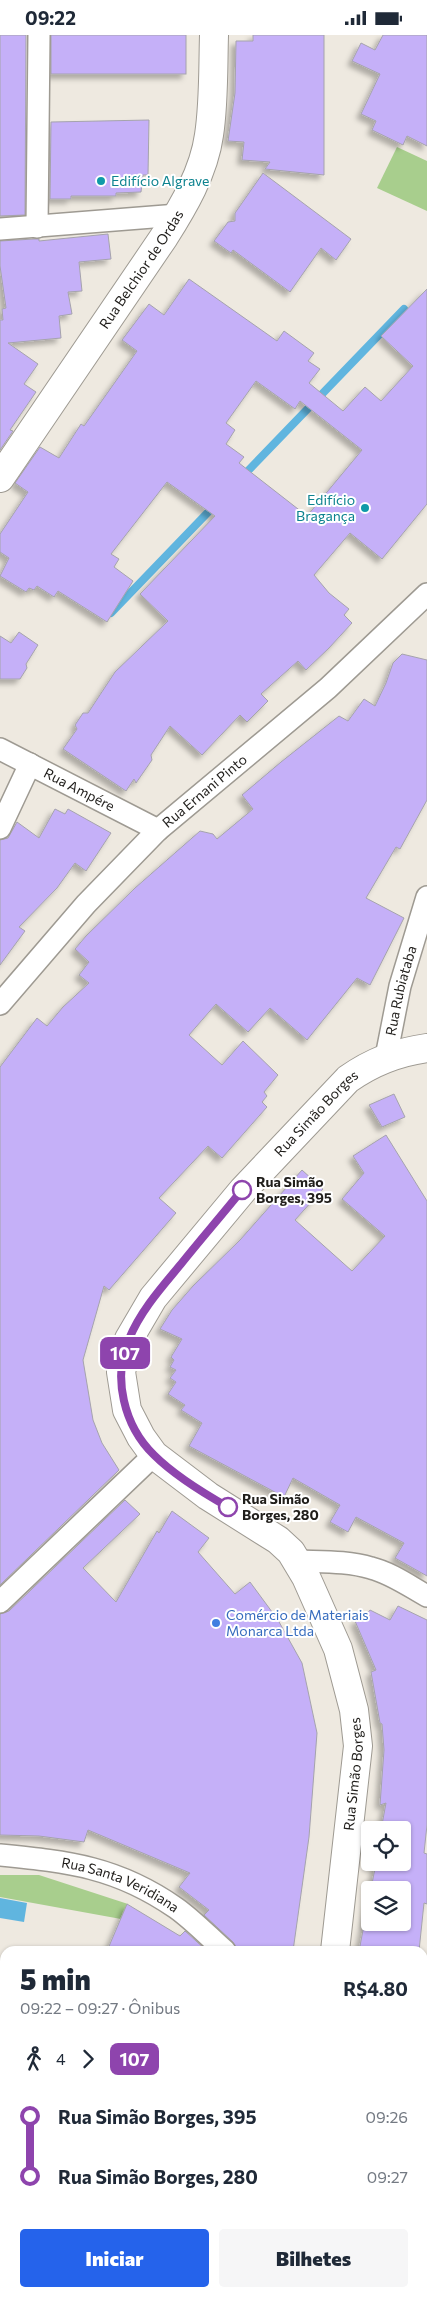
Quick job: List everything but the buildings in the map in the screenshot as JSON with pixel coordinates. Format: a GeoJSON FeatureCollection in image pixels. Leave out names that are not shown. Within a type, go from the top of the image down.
{"type":"FeatureCollection","features":[{"type":"Feature","properties":{"kind":"street"},"geometry":{"type":"LineString","coordinates":[[37,227],[39,35]]}},
{"type":"Feature","properties":{"kind":"street","name":"Rua Belchior de Ordas"},"geometry":{"type":"LineString","coordinates":[[0,478],[178,215],[199,172],[209,136],[214,35]]}},
{"type":"Feature","properties":{"kind":"street"},"geometry":{"type":"LineString","coordinates":[[0,229],[178,215]]}},
{"type":"Feature","properties":{"kind":"street","name":"Rua Ernani Pinto"},"geometry":{"type":"LineString","coordinates":[[0,1004],[86,904],[158,830],[328,688],[427,594]]}},
{"type":"Feature","properties":{"kind":"street","name":"Rua Ampére"},"geometry":{"type":"LineString","coordinates":[[0,749],[158,830]]}},
{"type":"Feature","properties":{"kind":"street"},"geometry":{"type":"LineString","coordinates":[[0,828],[30,764]]}},
{"type":"Feature","properties":{"kind":"street","name":"Rua Rubiataba"},"geometry":{"type":"LineString","coordinates":[[386,1057],[402,977],[427,897]]}},
{"type":"Feature","properties":{"kind":"street","name":"Rua Simão Borges"},"geometry":{"type":"LineString","coordinates":[[336,1946],[358,1746],[357,1727],[350,1689],[338,1649],[298,1561],[291,1552],[278,1540],[208,1496],[154,1455],[133,1424],[127,1410],[122,1384],[122,1360],[129,1339],[139,1320],[158,1292],[243,1190],[348,1079],[364,1067],[386,1057],[427,1048]]}},
{"type":"Feature","properties":{"kind":"street"},"geometry":{"type":"LineString","coordinates":[[0,1602],[154,1455]]}},
{"type":"Feature","properties":{"kind":"street"},"geometry":{"type":"LineString","coordinates":[[298,1561],[370,1567],[394,1577],[427,1596]]}},
{"type":"Feature","properties":{"kind":"street","name":"Rua Santa Veridiana"},"geometry":{"type":"LineString","coordinates":[[0,1855],[57,1860],[93,1867],[135,1883],[177,1909],[219,1946]]}},
{"type":"Feature","properties":{"kind":"green space"},"geometry":{"type":"Polygon","coordinates":[[[397,147],[427,161],[427,211],[377,188],[397,147]]]}},
{"type":"Feature","properties":{"kind":"green space"},"geometry":{"type":"Polygon","coordinates":[[[0,1875],[39,1875],[128,1904],[121,1919],[0,1897],[0,1875]]]}},
{"type":"Feature","properties":{"kind":"water"},"geometry":{"type":"Polygon","coordinates":[[[0,1898],[27,1903],[24,1922],[0,1918],[0,1898]]]}},
{"type":"Feature","properties":{"kind":"waterway"},"geometry":{"type":"LineString","coordinates":[[242,477],[404,309]]}},
{"type":"Feature","properties":{"kind":"waterway"},"geometry":{"type":"LineString","coordinates":[[111,613],[215,505]]}},
{"type":"Feature","properties":{"kind":"bus line","name":"107"},"geometry":{"type":"LineString","coordinates":[[228,1507],[208,1496],[154,1455],[140,1437],[127,1410],[123,1398],[121,1373],[122,1360],[129,1339],[153,1298],[242,1190]]}},
{"type":"Feature","properties":{"kind":"place","name":"Edifício Algrave"},"geometry":{"type":"Point","coordinates":[101,181]}},
{"type":"Feature","properties":{"kind":"place","name":"Edifício Bragança"},"geometry":{"type":"Point","coordinates":[365,508]}},
{"type":"Feature","properties":{"kind":"place","name":"Rua Simão Borges, 395"},"geometry":{"type":"Point","coordinates":[242,1190]}},
{"type":"Feature","properties":{"kind":"place","name":"Rua Simão Borges, 280"},"geometry":{"type":"Point","coordinates":[228,1507]}},
{"type":"Feature","properties":{"kind":"place","name":"Comércio de Materiais Monarca Ltda"},"geometry":{"type":"Point","coordinates":[216,1623]}}]}
